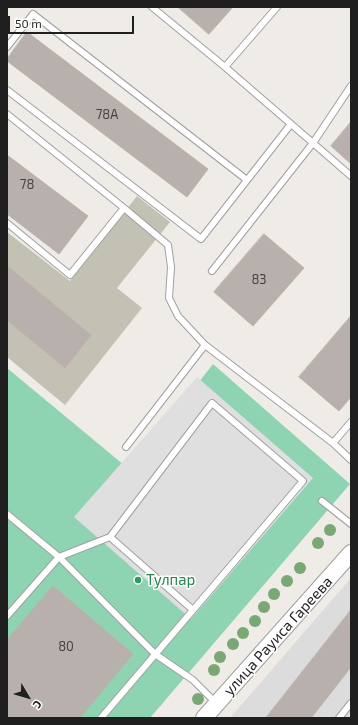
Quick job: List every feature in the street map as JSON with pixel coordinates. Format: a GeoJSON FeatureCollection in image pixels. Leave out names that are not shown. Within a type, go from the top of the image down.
{"type":"FeatureCollection","features":[{"type":"Feature","properties":{"kind":"street","name":"улица Рауиса Гареева"},"geometry":{"type":"LineString","coordinates":[[204,718],[351,553]]}},
{"type":"Feature","properties":{"kind":"lane"},"geometry":{"type":"LineString","coordinates":[[152,7],[225,67],[351,176]]}},
{"type":"Feature","properties":{"kind":"lane"},"geometry":{"type":"LineString","coordinates":[[225,67],[277,7]]}},
{"type":"Feature","properties":{"kind":"lane"},"geometry":{"type":"LineString","coordinates":[[7,47],[33,14],[247,180]]}},
{"type":"Feature","properties":{"kind":"lane"},"geometry":{"type":"LineString","coordinates":[[212,271],[313,143],[351,86]]}},
{"type":"Feature","properties":{"kind":"lane"},"geometry":{"type":"LineString","coordinates":[[7,90],[201,238],[291,124]]}},
{"type":"Feature","properties":{"kind":"lane"},"geometry":{"type":"LineString","coordinates":[[7,114],[168,245],[170,267],[169,298],[178,316],[205,345],[333,443],[351,460]]}},
{"type":"Feature","properties":{"kind":"lane"},"geometry":{"type":"LineString","coordinates":[[7,223],[70,274],[124,208]]}},
{"type":"Feature","properties":{"kind":"lane"},"geometry":{"type":"LineString","coordinates":[[126,447],[205,345]]}},
{"type":"Feature","properties":{"kind":"lane"},"geometry":{"type":"LineString","coordinates":[[7,616],[59,557],[110,538],[212,403],[303,481],[101,718]]}},
{"type":"Feature","properties":{"kind":"lane"},"geometry":{"type":"LineString","coordinates":[[333,443],[351,422]]}},
{"type":"Feature","properties":{"kind":"lane"},"geometry":{"type":"LineString","coordinates":[[322,501],[351,524]]}},
{"type":"Feature","properties":{"kind":"lane"},"geometry":{"type":"LineString","coordinates":[[7,514],[59,557],[155,654],[193,680],[217,704]]}},
{"type":"Feature","properties":{"kind":"lane"},"geometry":{"type":"LineString","coordinates":[[110,538],[193,610]]}},
{"type":"Feature","properties":{"kind":"lane"},"geometry":{"type":"LineString","coordinates":[[339,718],[351,703]]}},
{"type":"Feature","properties":{"kind":"shaded area"},"geometry":{"type":"Polygon","coordinates":[[[137,196],[170,222],[117,288],[142,308],[65,405],[7,357],[7,232],[70,281],[137,196]]]}},
{"type":"Feature","properties":{"kind":"shaded area"},"geometry":{"type":"Polygon","coordinates":[[[197,377],[313,478],[191,619],[74,517],[197,377]]]}},
{"type":"Feature","properties":{"kind":"shaded area"},"geometry":{"type":"Polygon","coordinates":[[[351,578],[351,718],[230,718],[351,578]]]}},
{"type":"Feature","properties":{"kind":"green space","name":"Тулпар"},"geometry":{"type":"Polygon","coordinates":[[[213,364],[350,484],[150,718],[7,718],[7,368],[130,470],[213,364]]]}},
{"type":"Feature","properties":{"kind":"building"},"geometry":{"type":"Polygon","coordinates":[[[178,7],[233,7],[209,34],[178,7]]]}},
{"type":"Feature","properties":{"kind":"building"},"geometry":{"type":"Polygon","coordinates":[[[27,32],[208,169],[187,197],[7,61],[27,32]]]}},
{"type":"Feature","properties":{"kind":"building"},"geometry":{"type":"Polygon","coordinates":[[[351,122],[351,164],[331,146],[351,122]]]}},
{"type":"Feature","properties":{"kind":"building"},"geometry":{"type":"Polygon","coordinates":[[[7,155],[88,216],[59,254],[7,214],[7,155]]]}},
{"type":"Feature","properties":{"kind":"building"},"geometry":{"type":"Polygon","coordinates":[[[264,234],[304,268],[253,326],[214,292],[264,234]]]}},
{"type":"Feature","properties":{"kind":"building"},"geometry":{"type":"Polygon","coordinates":[[[7,266],[91,335],[65,368],[7,320],[7,266]]]}},
{"type":"Feature","properties":{"kind":"building"},"geometry":{"type":"Polygon","coordinates":[[[351,316],[351,397],[339,411],[299,377],[351,316]]]}},
{"type":"Feature","properties":{"kind":"building"},"geometry":{"type":"Polygon","coordinates":[[[53,586],[133,654],[80,718],[7,718],[7,640],[53,586]]]}},
{"type":"Feature","properties":{"kind":"building"},"geometry":{"type":"Polygon","coordinates":[[[351,610],[351,667],[330,694],[311,718],[266,718],[351,610]]]}},
{"type":"Feature","properties":{"kind":"place","name":"Тулпар"},"geometry":{"type":"Point","coordinates":[138,580]}}]}
